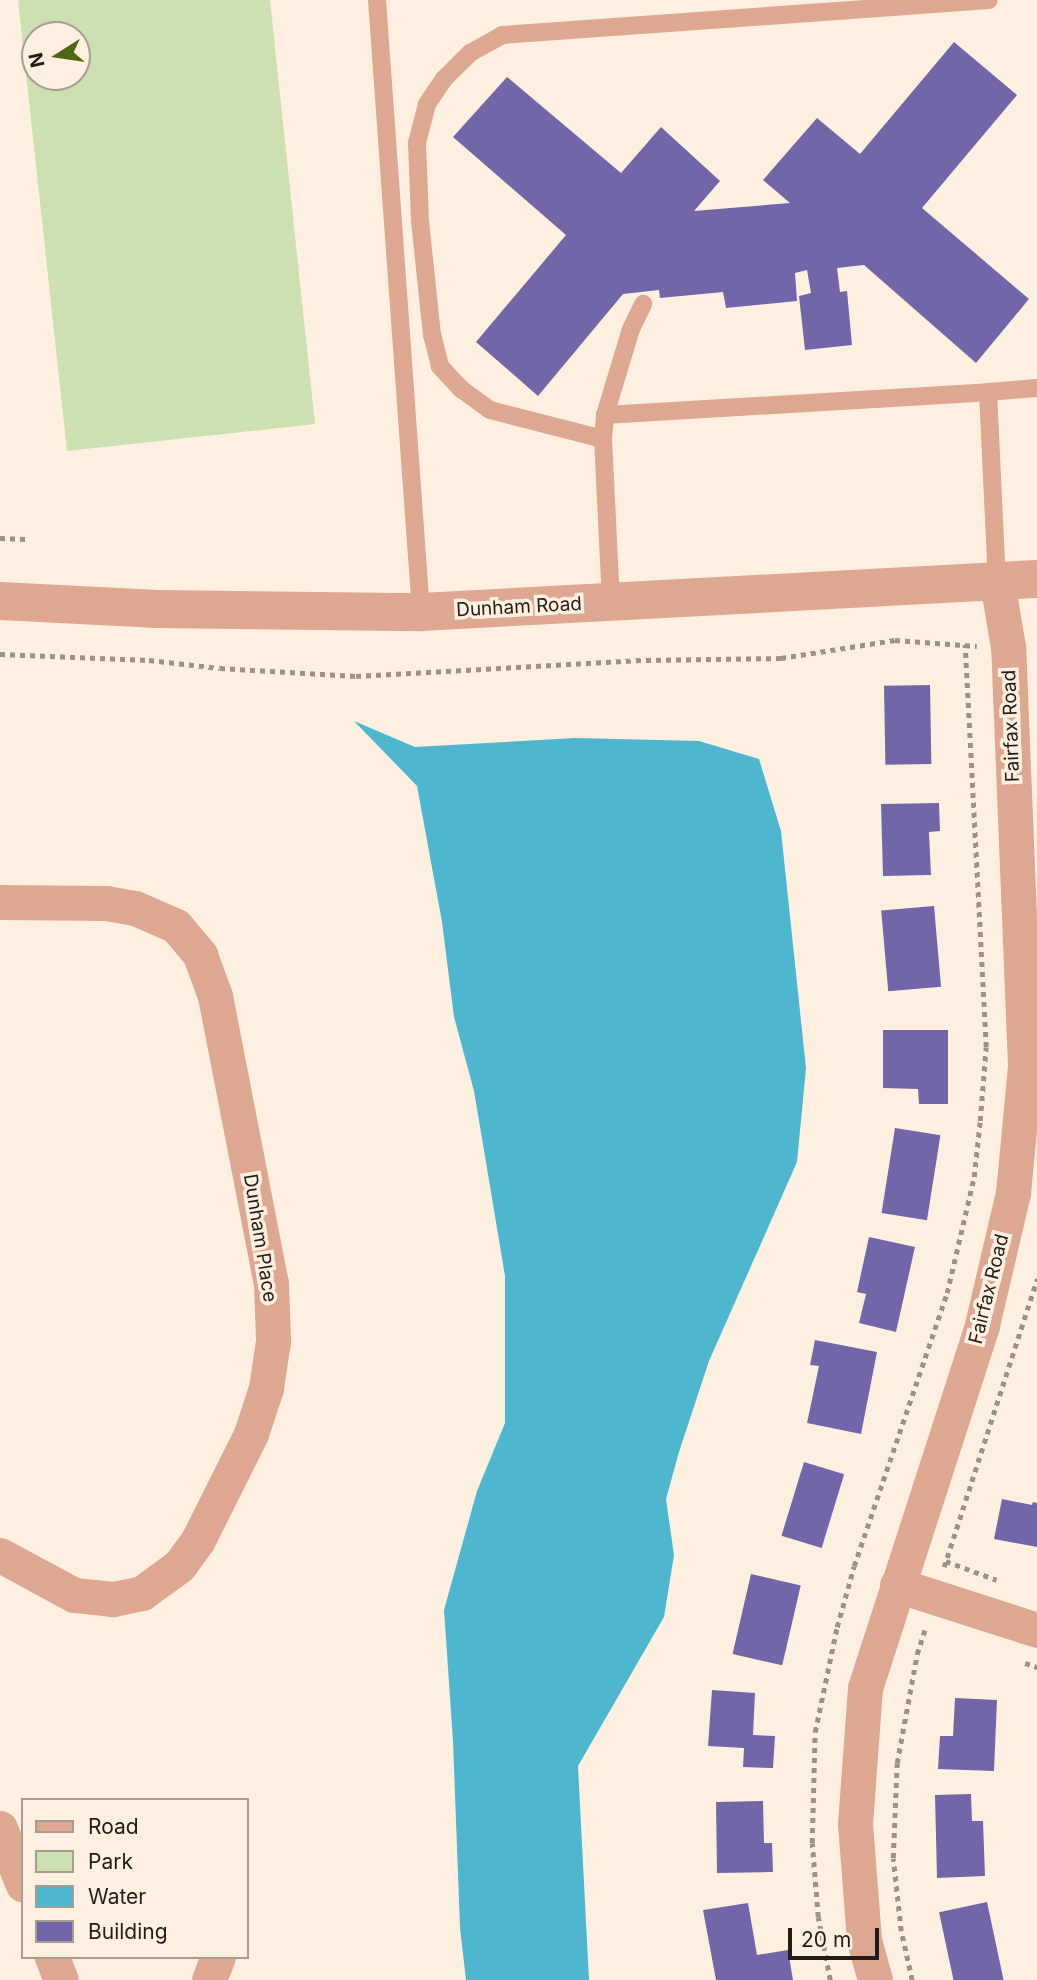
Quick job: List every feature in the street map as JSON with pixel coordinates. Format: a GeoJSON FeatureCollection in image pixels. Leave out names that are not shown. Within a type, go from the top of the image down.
{"type":"FeatureCollection","features":[{"type":"Feature","properties":{"kind":"street","name":"Dunham Road"},"geometry":{"type":"LineString","coordinates":[[0,601],[158,609],[421,612],[1037,579]]}},
{"type":"Feature","properties":{"kind":"street","name":"Fairfax Road"},"geometry":{"type":"LineString","coordinates":[[875,1980],[864,1940],[855,1824],[865,1688],[982,1325],[1013,1194],[1025,1066],[1008,647],[997,581]]}},
{"type":"Feature","properties":{"kind":"street","name":"Dunham Place"},"geometry":{"type":"LineString","coordinates":[[0,902],[106,903],[135,908],[176,926],[200,956],[215,996],[271,1283],[273,1341],[266,1388],[251,1434],[198,1540],[178,1566],[142,1593],[113,1599],[74,1595],[3,1565]]}},
{"type":"Feature","properties":{"kind":"street"},"geometry":{"type":"LineString","coordinates":[[897,1585],[1037,1630]]}},
{"type":"Feature","properties":{"kind":"street"},"geometry":{"type":"LineString","coordinates":[[0,1813],[21,1813]]}},
{"type":"Feature","properties":{"kind":"street"},"geometry":{"type":"LineString","coordinates":[[0,1828],[21,1880]]}},
{"type":"Feature","properties":{"kind":"street"},"geometry":{"type":"LineString","coordinates":[[53,1959],[61,1980]]}},
{"type":"Feature","properties":{"kind":"street"},"geometry":{"type":"LineString","coordinates":[[209,1980],[217,1959]]}},
{"type":"Feature","properties":{"kind":"lane"},"geometry":{"type":"LineString","coordinates":[[377,0],[421,612]]}},
{"type":"Feature","properties":{"kind":"lane"},"geometry":{"type":"LineString","coordinates":[[603,439],[490,410],[462,390],[440,366],[432,335],[417,143],[427,104],[444,79],[470,53],[502,35],[989,0]]}},
{"type":"Feature","properties":{"kind":"lane"},"geometry":{"type":"LineString","coordinates":[[611,602],[603,439],[605,415],[632,329],[643,304]]}},
{"type":"Feature","properties":{"kind":"lane"},"geometry":{"type":"LineString","coordinates":[[605,415],[1037,388]]}},
{"type":"Feature","properties":{"kind":"lane"},"geometry":{"type":"LineString","coordinates":[[988,392],[997,581]]}},
{"type":"Feature","properties":{"kind":"path"},"geometry":{"type":"LineString","coordinates":[[0,538],[26,539]]}},
{"type":"Feature","properties":{"kind":"path"},"geometry":{"type":"LineString","coordinates":[[0,654],[149,660],[220,668],[356,676],[646,660],[780,658],[895,639],[1008,647]]}},
{"type":"Feature","properties":{"kind":"path"},"geometry":{"type":"LineString","coordinates":[[830,1980],[818,1917],[812,1843],[815,1732],[837,1627],[855,1566],[950,1283],[974,1177],[981,1121],[986,1047],[965,645]]}},
{"type":"Feature","properties":{"kind":"path"},"geometry":{"type":"LineString","coordinates":[[912,1980],[901,1931],[893,1858],[897,1763],[917,1654],[1037,1279]]}},
{"type":"Feature","properties":{"kind":"path"},"geometry":{"type":"LineString","coordinates":[[934,1556],[998,1580]]}},
{"type":"Feature","properties":{"kind":"green space"},"geometry":{"type":"Polygon","coordinates":[[[18,0],[270,0],[315,424],[67,451],[28,91],[91,91],[91,21],[21,21],[21,28],[18,0]]]}},
{"type":"Feature","properties":{"kind":"water"},"geometry":{"type":"Polygon","coordinates":[[[354,721],[415,747],[575,738],[699,741],[759,759],[781,831],[806,1068],[797,1162],[709,1361],[679,1452],[666,1499],[674,1555],[664,1617],[578,1766],[589,1980],[466,1980],[460,1928],[453,1741],[444,1610],[477,1491],[505,1423],[505,1276],[474,1091],[454,1017],[442,922],[417,786],[354,721]]]}},
{"type":"Feature","properties":{"kind":"building"},"geometry":{"type":"Polygon","coordinates":[[[954,42],[1017,95],[922,208],[1029,299],[976,363],[864,265],[837,268],[840,292],[847,291],[852,345],[805,350],[799,296],[811,293],[807,270],[795,273],[797,301],[726,308],[723,292],[660,298],[659,290],[623,294],[538,396],[476,342],[566,235],[453,137],[507,77],[621,173],[661,127],[720,181],[694,211],[790,203],[763,180],[817,118],[860,154],[954,42]]]}},
{"type":"Feature","properties":{"kind":"building"},"geometry":{"type":"Polygon","coordinates":[[[930,685],[931,764],[885,765],[884,686],[930,685]]]}},
{"type":"Feature","properties":{"kind":"building"},"geometry":{"type":"Polygon","coordinates":[[[939,803],[940,831],[929,832],[931,875],[883,876],[881,804],[939,803]]]}},
{"type":"Feature","properties":{"kind":"building"},"geometry":{"type":"Polygon","coordinates":[[[934,906],[941,987],[888,991],[881,911],[934,906]]]}},
{"type":"Feature","properties":{"kind":"building"},"geometry":{"type":"Polygon","coordinates":[[[883,1030],[948,1030],[948,1104],[919,1104],[918,1089],[883,1088],[883,1030]]]}},
{"type":"Feature","properties":{"kind":"building"},"geometry":{"type":"Polygon","coordinates":[[[895,1128],[940,1135],[927,1220],[882,1213],[895,1128]]]}},
{"type":"Feature","properties":{"kind":"building"},"geometry":{"type":"Polygon","coordinates":[[[869,1237],[915,1247],[896,1332],[859,1323],[866,1294],[857,1292],[869,1237]]]}},
{"type":"Feature","properties":{"kind":"building"},"geometry":{"type":"Polygon","coordinates":[[[815,1340],[877,1352],[861,1434],[807,1423],[819,1366],[810,1365],[815,1340]]]}},
{"type":"Feature","properties":{"kind":"building"},"geometry":{"type":"Polygon","coordinates":[[[804,1462],[844,1474],[822,1548],[781,1536],[804,1462]]]}},
{"type":"Feature","properties":{"kind":"building"},"geometry":{"type":"Polygon","coordinates":[[[1002,1499],[1032,1505],[1033,1502],[1037,1503],[1037,1547],[994,1539],[1002,1499]]]}},
{"type":"Feature","properties":{"kind":"building"},"geometry":{"type":"Polygon","coordinates":[[[751,1574],[801,1585],[782,1665],[733,1654],[751,1574]]]}},
{"type":"Feature","properties":{"kind":"building"},"geometry":{"type":"Polygon","coordinates":[[[712,1690],[755,1693],[753,1735],[775,1736],[773,1768],[743,1767],[744,1748],[708,1746],[712,1690]]]}},
{"type":"Feature","properties":{"kind":"building"},"geometry":{"type":"Polygon","coordinates":[[[955,1698],[997,1700],[994,1771],[938,1769],[940,1736],[953,1736],[955,1698]]]}},
{"type":"Feature","properties":{"kind":"building"},"geometry":{"type":"Polygon","coordinates":[[[971,1794],[972,1821],[983,1821],[985,1876],[937,1878],[935,1795],[971,1794]]]}},
{"type":"Feature","properties":{"kind":"building"},"geometry":{"type":"Polygon","coordinates":[[[763,1801],[764,1843],[772,1843],[773,1872],[717,1873],[716,1802],[763,1801]]]}},
{"type":"Feature","properties":{"kind":"building"},"geometry":{"type":"Polygon","coordinates":[[[987,1902],[1004,1980],[953,1980],[939,1912],[987,1902]]]}},
{"type":"Feature","properties":{"kind":"building"},"geometry":{"type":"Polygon","coordinates":[[[748,1903],[757,1955],[788,1950],[793,1980],[716,1980],[703,1910],[748,1903]]]}}]}
